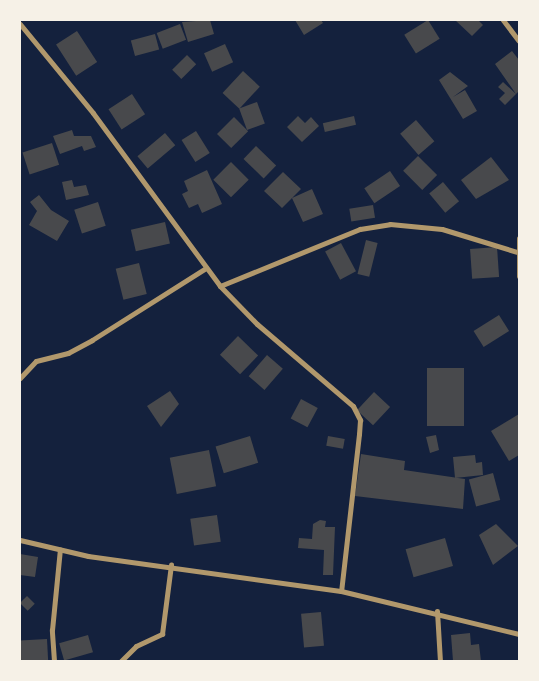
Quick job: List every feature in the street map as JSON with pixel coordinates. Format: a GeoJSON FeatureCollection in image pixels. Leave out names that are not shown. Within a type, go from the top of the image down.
{"type":"FeatureCollection","features":[{"type":"Feature","properties":{"kind":"street"},"geometry":{"type":"LineString","coordinates":[[503,20],[519,41]]}},
{"type":"Feature","properties":{"kind":"street"},"geometry":{"type":"LineString","coordinates":[[20,24],[93,113],[220,286],[257,324],[345,395],[360,420],[341,591]]}},
{"type":"Feature","properties":{"kind":"street"},"geometry":{"type":"LineString","coordinates":[[220,286],[360,229],[390,224],[442,229],[518,252]]}},
{"type":"Feature","properties":{"kind":"street"},"geometry":{"type":"LineString","coordinates":[[519,238],[519,276]]}},
{"type":"Feature","properties":{"kind":"street"},"geometry":{"type":"LineString","coordinates":[[20,378],[36,361],[68,353],[92,340],[206,268]]}},
{"type":"Feature","properties":{"kind":"street"},"geometry":{"type":"LineString","coordinates":[[20,540],[60,549],[341,591],[437,611],[519,634]]}},
{"type":"Feature","properties":{"kind":"street"},"geometry":{"type":"LineString","coordinates":[[54,661],[52,630],[60,549]]}},
{"type":"Feature","properties":{"kind":"street"},"geometry":{"type":"LineString","coordinates":[[122,661],[136,646],[162,634],[171,565]]}},
{"type":"Feature","properties":{"kind":"street"},"geometry":{"type":"LineString","coordinates":[[437,611],[440,661]]}},
{"type":"Feature","properties":{"kind":"building"},"geometry":{"type":"Polygon","coordinates":[[[210,20],[214,34],[188,42],[182,22],[210,20]]]}},
{"type":"Feature","properties":{"kind":"building"},"geometry":{"type":"Polygon","coordinates":[[[295,20],[321,20],[323,23],[304,35],[295,20]]]}},
{"type":"Feature","properties":{"kind":"building"},"geometry":{"type":"Polygon","coordinates":[[[428,20],[440,39],[416,53],[404,35],[428,20]]]}},
{"type":"Feature","properties":{"kind":"building"},"geometry":{"type":"Polygon","coordinates":[[[455,20],[478,20],[483,25],[472,36],[455,20]]]}},
{"type":"Feature","properties":{"kind":"building"},"geometry":{"type":"Polygon","coordinates":[[[180,24],[186,40],[163,49],[157,33],[180,24]]]}},
{"type":"Feature","properties":{"kind":"building"},"geometry":{"type":"Polygon","coordinates":[[[77,31],[97,62],[76,76],[56,45],[77,31]]]}},
{"type":"Feature","properties":{"kind":"building"},"geometry":{"type":"Polygon","coordinates":[[[155,34],[159,49],[135,56],[131,40],[155,34]]]}},
{"type":"Feature","properties":{"kind":"building"},"geometry":{"type":"Polygon","coordinates":[[[225,44],[233,62],[212,72],[204,53],[225,44]]]}},
{"type":"Feature","properties":{"kind":"building"},"geometry":{"type":"Polygon","coordinates":[[[512,51],[519,60],[519,91],[516,94],[495,64],[512,51]]]}},
{"type":"Feature","properties":{"kind":"building"},"geometry":{"type":"Polygon","coordinates":[[[187,55],[196,64],[181,79],[172,70],[187,55]]]}},
{"type":"Feature","properties":{"kind":"building"},"geometry":{"type":"Polygon","coordinates":[[[243,71],[260,87],[239,109],[223,93],[243,71]]]}},
{"type":"Feature","properties":{"kind":"building"},"geometry":{"type":"Polygon","coordinates":[[[450,72],[468,86],[453,97],[465,90],[477,111],[463,119],[439,80],[450,72]]]}},
{"type":"Feature","properties":{"kind":"building"},"geometry":{"type":"Polygon","coordinates":[[[503,82],[516,94],[505,105],[499,99],[505,93],[498,87],[503,82]]]}},
{"type":"Feature","properties":{"kind":"building"},"geometry":{"type":"Polygon","coordinates":[[[132,94],[145,114],[122,129],[109,109],[132,94]]]}},
{"type":"Feature","properties":{"kind":"building"},"geometry":{"type":"Polygon","coordinates":[[[257,102],[265,124],[247,130],[239,108],[257,102]]]}},
{"type":"Feature","properties":{"kind":"building"},"geometry":{"type":"Polygon","coordinates":[[[298,116],[305,123],[311,117],[319,126],[302,142],[287,127],[298,116]]]}},
{"type":"Feature","properties":{"kind":"building"},"geometry":{"type":"Polygon","coordinates":[[[354,116],[356,125],[325,132],[323,123],[354,116]]]}},
{"type":"Feature","properties":{"kind":"building"},"geometry":{"type":"Polygon","coordinates":[[[234,117],[248,131],[231,148],[217,134],[234,117]]]}},
{"type":"Feature","properties":{"kind":"building"},"geometry":{"type":"Polygon","coordinates":[[[416,120],[434,141],[419,155],[400,134],[416,120]]]}},
{"type":"Feature","properties":{"kind":"building"},"geometry":{"type":"Polygon","coordinates":[[[72,130],[74,136],[91,136],[96,147],[84,151],[82,146],[60,154],[53,136],[72,130]]]}},
{"type":"Feature","properties":{"kind":"building"},"geometry":{"type":"Polygon","coordinates":[[[196,131],[210,153],[195,162],[182,140],[196,131]]]}},
{"type":"Feature","properties":{"kind":"building"},"geometry":{"type":"Polygon","coordinates":[[[165,133],[175,145],[148,168],[137,156],[165,133]]]}},
{"type":"Feature","properties":{"kind":"building"},"geometry":{"type":"Polygon","coordinates":[[[52,143],[59,165],[30,174],[23,153],[52,143]]]}},
{"type":"Feature","properties":{"kind":"building"},"geometry":{"type":"Polygon","coordinates":[[[256,146],[276,165],[264,178],[243,159],[256,146]]]}},
{"type":"Feature","properties":{"kind":"building"},"geometry":{"type":"Polygon","coordinates":[[[418,156],[437,175],[422,190],[403,171],[418,156]]]}},
{"type":"Feature","properties":{"kind":"building"},"geometry":{"type":"Polygon","coordinates":[[[491,157],[509,180],[476,199],[461,180],[491,157]]]}},
{"type":"Feature","properties":{"kind":"building"},"geometry":{"type":"Polygon","coordinates":[[[231,162],[249,180],[231,197],[213,180],[231,162]]]}},
{"type":"Feature","properties":{"kind":"building"},"geometry":{"type":"Polygon","coordinates":[[[207,170],[222,204],[202,213],[198,204],[189,208],[182,194],[188,191],[184,181],[207,170]]]}},
{"type":"Feature","properties":{"kind":"building"},"geometry":{"type":"Polygon","coordinates":[[[390,171],[400,186],[374,203],[364,188],[390,171]]]}},
{"type":"Feature","properties":{"kind":"building"},"geometry":{"type":"Polygon","coordinates":[[[283,172],[301,189],[282,208],[264,191],[283,172]]]}},
{"type":"Feature","properties":{"kind":"building"},"geometry":{"type":"Polygon","coordinates":[[[72,180],[74,187],[86,185],[89,195],[66,200],[62,182],[72,180]]]}},
{"type":"Feature","properties":{"kind":"building"},"geometry":{"type":"Polygon","coordinates":[[[443,182],[459,201],[445,213],[429,194],[443,182]]]}},
{"type":"Feature","properties":{"kind":"building"},"geometry":{"type":"Polygon","coordinates":[[[312,189],[323,214],[303,222],[292,198],[312,189]]]}},
{"type":"Feature","properties":{"kind":"building"},"geometry":{"type":"Polygon","coordinates":[[[39,195],[51,210],[69,221],[57,241],[29,225],[37,211],[30,202],[39,195]]]}},
{"type":"Feature","properties":{"kind":"building"},"geometry":{"type":"Polygon","coordinates":[[[98,202],[106,226],[82,234],[74,210],[98,202]]]}},
{"type":"Feature","properties":{"kind":"building"},"geometry":{"type":"Polygon","coordinates":[[[373,205],[375,218],[351,222],[349,209],[373,205]]]}},
{"type":"Feature","properties":{"kind":"building"},"geometry":{"type":"Polygon","coordinates":[[[165,222],[170,243],[136,251],[131,230],[165,222]]]}},
{"type":"Feature","properties":{"kind":"building"},"geometry":{"type":"Polygon","coordinates":[[[366,240],[378,243],[369,277],[358,274],[366,240]]]}},
{"type":"Feature","properties":{"kind":"building"},"geometry":{"type":"Polygon","coordinates":[[[341,243],[356,271],[340,280],[325,251],[341,243]]]}},
{"type":"Feature","properties":{"kind":"building"},"geometry":{"type":"Polygon","coordinates":[[[497,247],[499,277],[472,279],[470,249],[497,247]]]}},
{"type":"Feature","properties":{"kind":"building"},"geometry":{"type":"Polygon","coordinates":[[[139,263],[147,294],[123,300],[116,269],[139,263]]]}},
{"type":"Feature","properties":{"kind":"building"},"geometry":{"type":"Polygon","coordinates":[[[499,315],[509,331],[484,347],[474,331],[499,315]]]}},
{"type":"Feature","properties":{"kind":"building"},"geometry":{"type":"Polygon","coordinates":[[[238,336],[258,355],[240,374],[220,355],[238,336]]]}},
{"type":"Feature","properties":{"kind":"building"},"geometry":{"type":"Polygon","coordinates":[[[267,355],[283,369],[264,390],[249,376],[267,355]]]}},
{"type":"Feature","properties":{"kind":"building"},"geometry":{"type":"Polygon","coordinates":[[[427,368],[464,368],[464,426],[427,426],[427,368]]]}},
{"type":"Feature","properties":{"kind":"building"},"geometry":{"type":"Polygon","coordinates":[[[170,391],[179,404],[161,427],[147,406],[170,391]]]}},
{"type":"Feature","properties":{"kind":"building"},"geometry":{"type":"Polygon","coordinates":[[[374,392],[390,407],[373,425],[357,410],[374,392]]]}},
{"type":"Feature","properties":{"kind":"building"},"geometry":{"type":"Polygon","coordinates":[[[301,399],[318,408],[307,427],[291,418],[301,399]]]}},
{"type":"Feature","properties":{"kind":"building"},"geometry":{"type":"Polygon","coordinates":[[[519,414],[519,455],[509,461],[491,431],[519,414]]]}},
{"type":"Feature","properties":{"kind":"building"},"geometry":{"type":"Polygon","coordinates":[[[436,435],[439,450],[430,453],[426,437],[436,435]]]}},
{"type":"Feature","properties":{"kind":"building"},"geometry":{"type":"Polygon","coordinates":[[[250,436],[258,463],[224,473],[216,447],[250,436]]]}},
{"type":"Feature","properties":{"kind":"building"},"geometry":{"type":"Polygon","coordinates":[[[328,436],[345,439],[343,449],[326,446],[328,436]]]}},
{"type":"Feature","properties":{"kind":"building"},"geometry":{"type":"Polygon","coordinates":[[[209,450],[216,486],[177,494],[170,458],[209,450]]]}},
{"type":"Feature","properties":{"kind":"building"},"geometry":{"type":"Polygon","coordinates":[[[361,454],[405,461],[404,470],[465,479],[463,509],[355,496],[361,454]]]}},
{"type":"Feature","properties":{"kind":"building"},"geometry":{"type":"Polygon","coordinates":[[[475,455],[476,463],[482,462],[483,475],[455,478],[453,457],[475,455]]]}},
{"type":"Feature","properties":{"kind":"building"},"geometry":{"type":"Polygon","coordinates":[[[493,473],[500,500],[476,507],[469,479],[493,473]]]}},
{"type":"Feature","properties":{"kind":"building"},"geometry":{"type":"Polygon","coordinates":[[[217,515],[221,542],[194,545],[190,519],[217,515]]]}},
{"type":"Feature","properties":{"kind":"building"},"geometry":{"type":"Polygon","coordinates":[[[320,520],[326,521],[325,527],[335,527],[333,575],[323,575],[324,550],[298,548],[299,538],[312,539],[313,524],[320,520]]]}},
{"type":"Feature","properties":{"kind":"building"},"geometry":{"type":"Polygon","coordinates":[[[496,524],[518,546],[493,565],[479,535],[496,524]]]}},
{"type":"Feature","properties":{"kind":"building"},"geometry":{"type":"Polygon","coordinates":[[[445,538],[453,566],[414,577],[406,549],[445,538]]]}},
{"type":"Feature","properties":{"kind":"building"},"geometry":{"type":"Polygon","coordinates":[[[20,554],[38,557],[35,577],[20,575],[20,554]]]}},
{"type":"Feature","properties":{"kind":"building"},"geometry":{"type":"Polygon","coordinates":[[[27,596],[35,604],[28,611],[20,603],[27,596]]]}},
{"type":"Feature","properties":{"kind":"building"},"geometry":{"type":"Polygon","coordinates":[[[321,612],[324,646],[304,648],[301,614],[321,612]]]}},
{"type":"Feature","properties":{"kind":"building"},"geometry":{"type":"Polygon","coordinates":[[[470,633],[471,645],[479,644],[481,661],[453,661],[451,635],[470,633]]]}},
{"type":"Feature","properties":{"kind":"building"},"geometry":{"type":"Polygon","coordinates":[[[88,635],[93,652],[64,661],[59,643],[88,635]]]}},
{"type":"Feature","properties":{"kind":"building"},"geometry":{"type":"Polygon","coordinates":[[[47,639],[48,661],[21,661],[20,640],[47,639]]]}}]}
